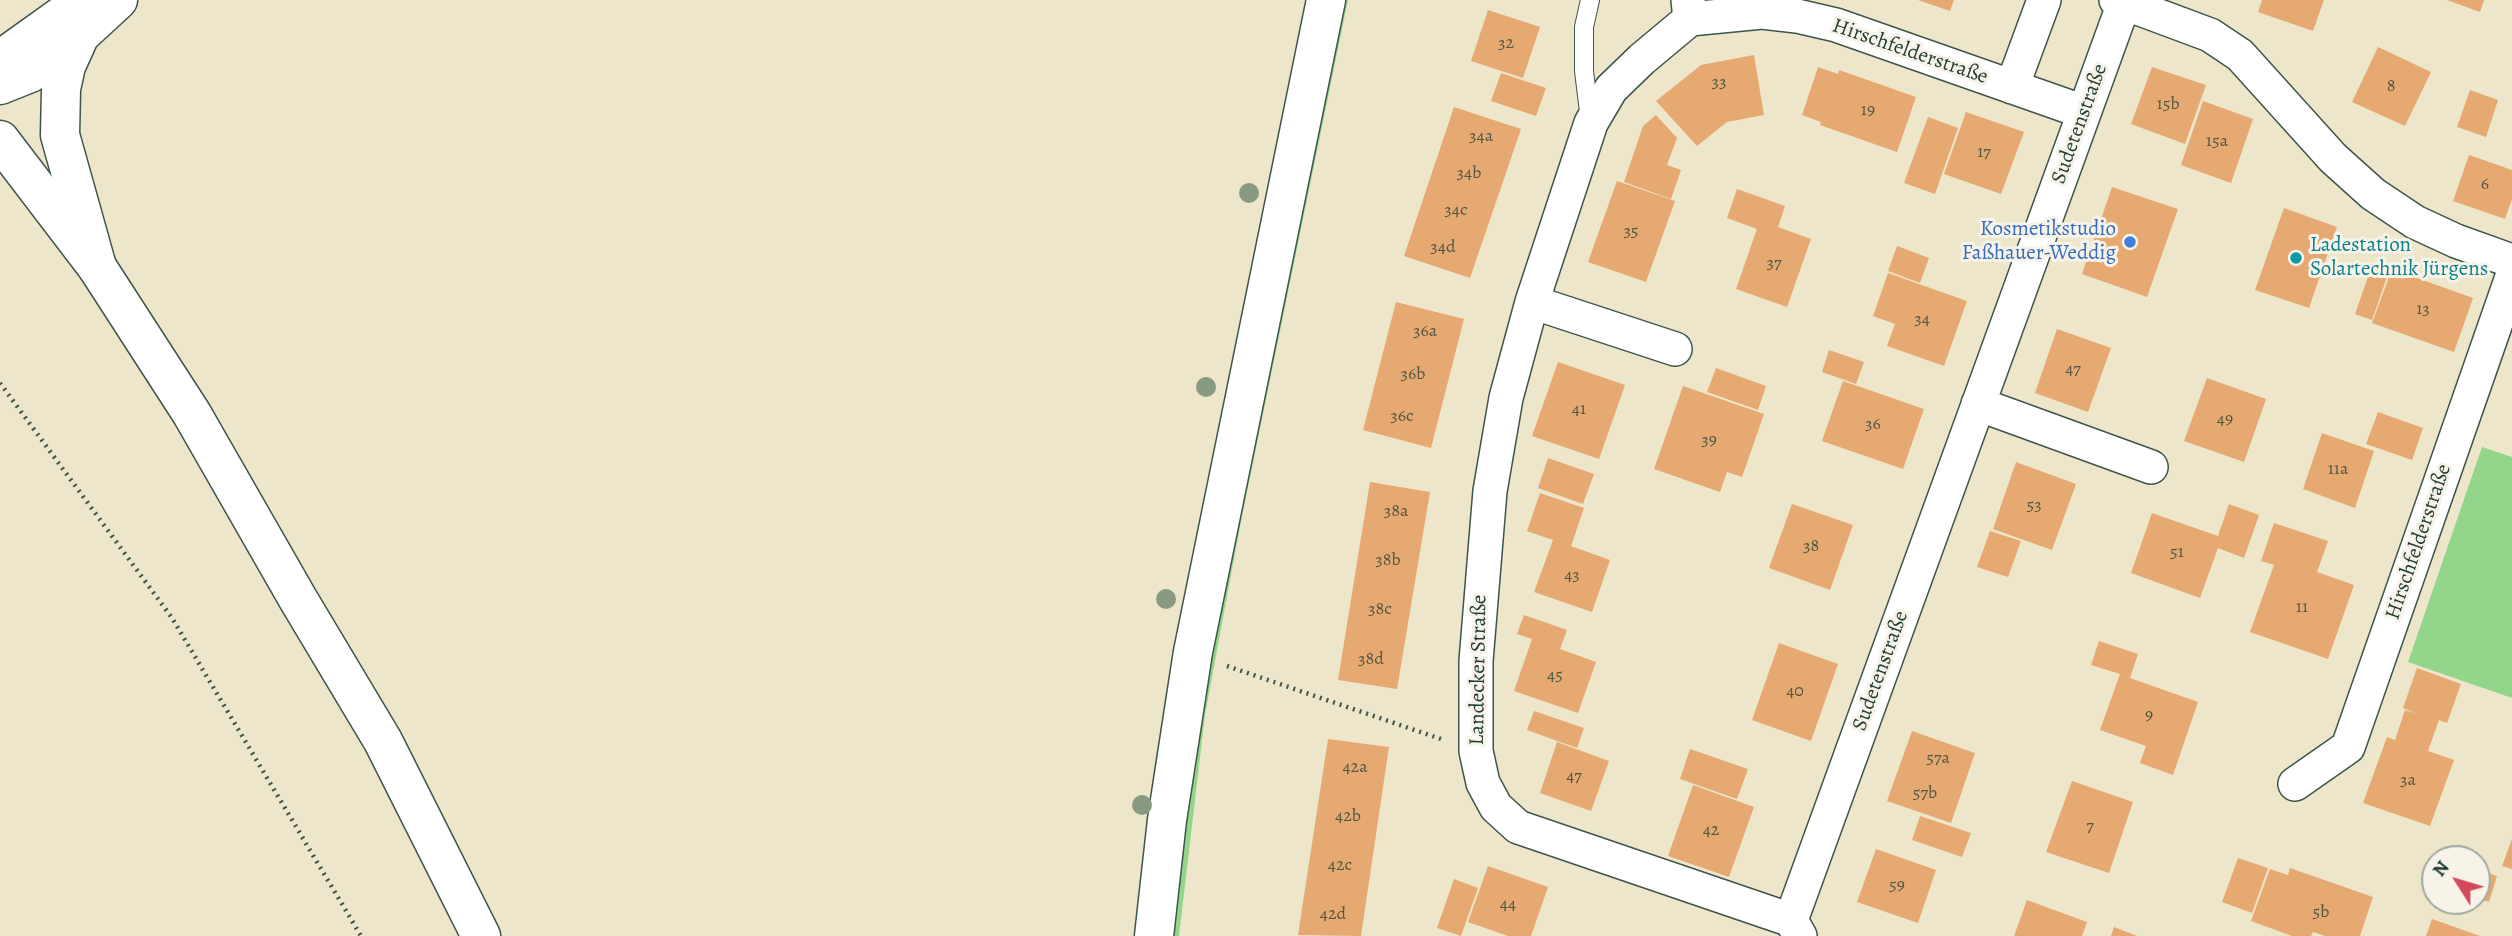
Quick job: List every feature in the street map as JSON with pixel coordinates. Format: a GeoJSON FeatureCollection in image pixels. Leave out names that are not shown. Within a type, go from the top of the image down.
{"type":"FeatureCollection","features":[{"type":"Feature","properties":{"kind":"main road"},"geometry":{"type":"LineString","coordinates":[[0,60],[118,0]]}},
{"type":"Feature","properties":{"kind":"main road"},"geometry":{"type":"LineString","coordinates":[[1154,936],[1167,820],[1193,652],[1326,0]]}},
{"type":"Feature","properties":{"kind":"main road"},"geometry":{"type":"LineString","coordinates":[[0,85],[30,74],[82,17]]}},
{"type":"Feature","properties":{"kind":"main road"},"geometry":{"type":"LineString","coordinates":[[82,17],[61,89],[60,135],[97,267]]}},
{"type":"Feature","properties":{"kind":"main road"},"geometry":{"type":"LineString","coordinates":[[0,140],[97,267],[192,414],[383,741],[481,936]]}},
{"type":"Feature","properties":{"kind":"street"},"geometry":{"type":"LineString","coordinates":[[2012,87],[2044,0]]}},
{"type":"Feature","properties":{"kind":"street"},"geometry":{"type":"LineString","coordinates":[[2120,1],[2210,35],[2240,55],[2333,158],[2373,194],[2415,222],[2456,241],[2512,261]]}},
{"type":"Feature","properties":{"kind":"street","name":"Sudetenstraße"},"geometry":{"type":"LineString","coordinates":[[1796,928],[1978,404],[2084,112],[2120,1]]}},
{"type":"Feature","properties":{"kind":"street","name":"Landecker Straße"},"geometry":{"type":"LineString","coordinates":[[1689,9],[1611,89],[1591,123],[1532,302],[1506,398],[1490,491],[1476,661],[1476,751],[1483,783],[1496,807],[1518,827],[1796,928]]}},
{"type":"Feature","properties":{"kind":"street","name":"Hirschfelderstraße"},"geometry":{"type":"LineString","coordinates":[[1689,9],[1762,12],[1797,16],[1836,25],[2084,112]]}},
{"type":"Feature","properties":{"kind":"street","name":"Hirschfelderstraße"},"geometry":{"type":"LineString","coordinates":[[2295,784],[2348,747],[2512,277]]}},
{"type":"Feature","properties":{"kind":"street"},"geometry":{"type":"LineString","coordinates":[[1532,302],[1675,349]]}},
{"type":"Feature","properties":{"kind":"street"},"geometry":{"type":"LineString","coordinates":[[1978,404],[2151,467]]}},
{"type":"Feature","properties":{"kind":"lane"},"geometry":{"type":"LineString","coordinates":[[1590,0],[1584,27],[1584,71],[1591,123]]}},
{"type":"Feature","properties":{"kind":"path"},"geometry":{"type":"LineString","coordinates":[[0,383],[172,618],[361,936]]}},
{"type":"Feature","properties":{"kind":"path"},"geometry":{"type":"LineString","coordinates":[[1223,665],[1476,751]]}},
{"type":"Feature","properties":{"kind":"green space"},"geometry":{"type":"Polygon","coordinates":[[[1337,0],[1348,0],[1242,516],[1205,715],[1179,936],[1168,936],[1193,720],[1337,0]]]}},
{"type":"Feature","properties":{"kind":"green space"},"geometry":{"type":"Polygon","coordinates":[[[2482,447],[2512,457],[2512,698],[2408,662],[2482,447]]]}},
{"type":"Feature","properties":{"kind":"building"},"geometry":{"type":"Polygon","coordinates":[[[1918,0],[1954,0],[1950,11],[1918,0]]]}},
{"type":"Feature","properties":{"kind":"building"},"geometry":{"type":"Polygon","coordinates":[[[2262,0],[2324,0],[2313,31],[2258,12],[2262,0]]]}},
{"type":"Feature","properties":{"kind":"building"},"geometry":{"type":"Polygon","coordinates":[[[2447,0],[2484,0],[2480,12],[2447,0]]]}},
{"type":"Feature","properties":{"kind":"building"},"geometry":{"type":"Polygon","coordinates":[[[1488,10],[1540,27],[1523,78],[1471,61],[1488,10]]]}},
{"type":"Feature","properties":{"kind":"building"},"geometry":{"type":"Polygon","coordinates":[[[2378,47],[2431,72],[2405,126],[2352,102],[2378,47]]]}},
{"type":"Feature","properties":{"kind":"building"},"geometry":{"type":"Polygon","coordinates":[[[1754,55],[1764,115],[1727,122],[1697,146],[1656,101],[1701,65],[1754,55]]]}},
{"type":"Feature","properties":{"kind":"building"},"geometry":{"type":"Polygon","coordinates":[[[1818,67],[1838,74],[1839,70],[1916,97],[1897,152],[1820,125],[1821,122],[1802,115],[1818,67]]]}},
{"type":"Feature","properties":{"kind":"building"},"geometry":{"type":"Polygon","coordinates":[[[2152,67],[2206,85],[2185,144],[2131,124],[2152,67]]]}},
{"type":"Feature","properties":{"kind":"building"},"geometry":{"type":"Polygon","coordinates":[[[1501,73],[1546,88],[1536,116],[1491,101],[1501,73]]]}},
{"type":"Feature","properties":{"kind":"building"},"geometry":{"type":"Polygon","coordinates":[[[2470,90],[2498,100],[2486,137],[2457,127],[2470,90]]]}},
{"type":"Feature","properties":{"kind":"building"},"geometry":{"type":"Polygon","coordinates":[[[2203,101],[2253,119],[2231,183],[2181,165],[2203,101]]]}},
{"type":"Feature","properties":{"kind":"building"},"geometry":{"type":"Polygon","coordinates":[[[1454,107],[1521,129],[1470,278],[1404,256],[1454,107]]]}},
{"type":"Feature","properties":{"kind":"building"},"geometry":{"type":"Polygon","coordinates":[[[1966,112],[2024,132],[2001,194],[1944,174],[1966,112]]]}},
{"type":"Feature","properties":{"kind":"building"},"geometry":{"type":"Polygon","coordinates":[[[1656,115],[1677,138],[1667,165],[1681,170],[1671,199],[1624,182],[1643,126],[1656,115]]]}},
{"type":"Feature","properties":{"kind":"building"},"geometry":{"type":"Polygon","coordinates":[[[1928,117],[1958,128],[1935,194],[1904,183],[1928,117]]]}},
{"type":"Feature","properties":{"kind":"building"},"geometry":{"type":"Polygon","coordinates":[[[2469,155],[2512,170],[2512,199],[2505,219],[2453,201],[2469,155]]]}},
{"type":"Feature","properties":{"kind":"building"},"geometry":{"type":"Polygon","coordinates":[[[1617,181],[1675,201],[1646,282],[1588,262],[1617,181]]]}},
{"type":"Feature","properties":{"kind":"building","name":"Kosmetikstudio Faßhauer-Weddig"},"geometry":{"type":"Polygon","coordinates":[[[2112,187],[2178,209],[2147,297],[2082,274],[2112,187]]]}},
{"type":"Feature","properties":{"kind":"building"},"geometry":{"type":"Polygon","coordinates":[[[1737,189],[1785,206],[1778,227],[1811,239],[1787,307],[1736,289],[1757,229],[1727,218],[1737,189]]]}},
{"type":"Feature","properties":{"kind":"building","name":"Ladestation Solartechnik Jürgens"},"geometry":{"type":"Polygon","coordinates":[[[2284,208],[2337,227],[2309,308],[2255,290],[2284,208]]]}},
{"type":"Feature","properties":{"kind":"building"},"geometry":{"type":"Polygon","coordinates":[[[1897,246],[1929,258],[1920,283],[1888,271],[1897,246]]]}},
{"type":"Feature","properties":{"kind":"building"},"geometry":{"type":"Polygon","coordinates":[[[2371,268],[2388,274],[2372,320],[2355,314],[2371,268]]]}},
{"type":"Feature","properties":{"kind":"building"},"geometry":{"type":"Polygon","coordinates":[[[2392,269],[2473,298],[2454,352],[2372,323],[2392,269]]]}},
{"type":"Feature","properties":{"kind":"building"},"geometry":{"type":"Polygon","coordinates":[[[1888,273],[1967,301],[1944,366],[1887,346],[1895,324],[1873,316],[1888,273]]]}},
{"type":"Feature","properties":{"kind":"building"},"geometry":{"type":"Polygon","coordinates":[[[1396,302],[1464,319],[1431,448],[1363,430],[1396,302]]]}},
{"type":"Feature","properties":{"kind":"building"},"geometry":{"type":"Polygon","coordinates":[[[2057,329],[2111,348],[2088,412],[2035,393],[2057,329]]]}},
{"type":"Feature","properties":{"kind":"building"},"geometry":{"type":"Polygon","coordinates":[[[1829,350],[1864,362],[1856,384],[1822,372],[1829,350]]]}},
{"type":"Feature","properties":{"kind":"building"},"geometry":{"type":"Polygon","coordinates":[[[1558,362],[1625,385],[1599,459],[1532,436],[1558,362]]]}},
{"type":"Feature","properties":{"kind":"building"},"geometry":{"type":"Polygon","coordinates":[[[1716,368],[1766,386],[1758,410],[1707,392],[1716,368]]]}},
{"type":"Feature","properties":{"kind":"building"},"geometry":{"type":"Polygon","coordinates":[[[2207,378],[2266,399],[2244,462],[2184,441],[2207,378]]]}},
{"type":"Feature","properties":{"kind":"building"},"geometry":{"type":"Polygon","coordinates":[[[1843,381],[1924,409],[1903,469],[1822,441],[1843,381]]]}},
{"type":"Feature","properties":{"kind":"building"},"geometry":{"type":"Polygon","coordinates":[[[1683,386],[1764,414],[1742,477],[1727,472],[1720,492],[1654,469],[1683,386]]]}},
{"type":"Feature","properties":{"kind":"building"},"geometry":{"type":"Polygon","coordinates":[[[2378,412],[2423,428],[2412,460],[2366,444],[2378,412]]]}},
{"type":"Feature","properties":{"kind":"building"},"geometry":{"type":"Polygon","coordinates":[[[2322,433],[2374,451],[2355,508],[2303,489],[2322,433]]]}},
{"type":"Feature","properties":{"kind":"building"},"geometry":{"type":"Polygon","coordinates":[[[1548,458],[1594,474],[1583,504],[1538,488],[1548,458]]]}},
{"type":"Feature","properties":{"kind":"building"},"geometry":{"type":"Polygon","coordinates":[[[2016,462],[2076,484],[2052,550],[1993,529],[2016,462]]]}},
{"type":"Feature","properties":{"kind":"building"},"geometry":{"type":"Polygon","coordinates":[[[1370,482],[1430,492],[1397,689],[1338,680],[1370,482]]]}},
{"type":"Feature","properties":{"kind":"building"},"geometry":{"type":"Polygon","coordinates":[[[1540,493],[1584,508],[1571,546],[1610,560],[1592,612],[1534,592],[1553,540],[1527,531],[1540,493]]]}},
{"type":"Feature","properties":{"kind":"building"},"geometry":{"type":"Polygon","coordinates":[[[1792,504],[1853,525],[1830,590],[1769,568],[1792,504]]]}},
{"type":"Feature","properties":{"kind":"building"},"geometry":{"type":"Polygon","coordinates":[[[2229,504],[2259,515],[2244,558],[2218,548],[2200,598],[2131,573],[2152,513],[2218,536],[2229,504]]]}},
{"type":"Feature","properties":{"kind":"building"},"geometry":{"type":"Polygon","coordinates":[[[2274,523],[2328,541],[2317,572],[2354,585],[2328,659],[2250,632],[2274,565],[2261,561],[2274,523]]]}},
{"type":"Feature","properties":{"kind":"building"},"geometry":{"type":"Polygon","coordinates":[[[1990,531],[2021,541],[2008,577],[1977,567],[1990,531]]]}},
{"type":"Feature","properties":{"kind":"building"},"geometry":{"type":"Polygon","coordinates":[[[1524,615],[1567,630],[1560,649],[1596,662],[1578,713],[1514,691],[1532,639],[1517,634],[1524,615]]]}},
{"type":"Feature","properties":{"kind":"building"},"geometry":{"type":"Polygon","coordinates":[[[2099,641],[2138,654],[2130,678],[2198,702],[2173,775],[2140,763],[2146,746],[2100,730],[2120,674],[2091,665],[2099,641]]]}},
{"type":"Feature","properties":{"kind":"building"},"geometry":{"type":"Polygon","coordinates":[[[1779,643],[1838,664],[1811,741],[1752,720],[1779,643]]]}},
{"type":"Feature","properties":{"kind":"building"},"geometry":{"type":"Polygon","coordinates":[[[2417,668],[2461,684],[2447,723],[2439,720],[2428,751],[2454,760],[2430,826],[2363,803],[2387,737],[2395,740],[2405,710],[2417,714],[2403,708],[2417,668]]]}},
{"type":"Feature","properties":{"kind":"building"},"geometry":{"type":"Polygon","coordinates":[[[1534,711],[1584,728],[1577,748],[1527,730],[1534,711]]]}},
{"type":"Feature","properties":{"kind":"building"},"geometry":{"type":"Polygon","coordinates":[[[1912,731],[1975,753],[1951,823],[1887,801],[1912,731]]]}},
{"type":"Feature","properties":{"kind":"building"},"geometry":{"type":"Polygon","coordinates":[[[1328,739],[1389,747],[1361,936],[1298,935],[1328,739]]]}},
{"type":"Feature","properties":{"kind":"building"},"geometry":{"type":"Polygon","coordinates":[[[1557,742],[1609,761],[1591,811],[1540,793],[1557,742]]]}},
{"type":"Feature","properties":{"kind":"building"},"geometry":{"type":"Polygon","coordinates":[[[1690,749],[1748,769],[1737,799],[1680,779],[1690,749]]]}},
{"type":"Feature","properties":{"kind":"building"},"geometry":{"type":"Polygon","coordinates":[[[2072,781],[2133,802],[2109,873],[2046,852],[2072,781]]]}},
{"type":"Feature","properties":{"kind":"building"},"geometry":{"type":"Polygon","coordinates":[[[1693,785],[1754,807],[1729,877],[1668,856],[1693,785]]]}},
{"type":"Feature","properties":{"kind":"building"},"geometry":{"type":"Polygon","coordinates":[[[1920,816],[1971,833],[1962,857],[1912,840],[1920,816]]]}},
{"type":"Feature","properties":{"kind":"building"},"geometry":{"type":"Polygon","coordinates":[[[2512,839],[2512,869],[2502,866],[2512,839]]]}},
{"type":"Feature","properties":{"kind":"building"},"geometry":{"type":"Polygon","coordinates":[[[1876,849],[1936,870],[1918,923],[1857,902],[1876,849]]]}},
{"type":"Feature","properties":{"kind":"building"},"geometry":{"type":"Polygon","coordinates":[[[2238,858],[2268,868],[2252,913],[2222,902],[2238,858]]]}},
{"type":"Feature","properties":{"kind":"building"},"geometry":{"type":"Polygon","coordinates":[[[1488,866],[1548,887],[1531,936],[1508,936],[1468,922],[1488,866]]]}},
{"type":"Feature","properties":{"kind":"building"},"geometry":{"type":"Polygon","coordinates":[[[2290,868],[2373,897],[2360,936],[2325,936],[2313,932],[2311,936],[2292,936],[2251,921],[2270,869],[2288,875],[2290,868]]]}},
{"type":"Feature","properties":{"kind":"building"},"geometry":{"type":"Polygon","coordinates":[[[2491,874],[2497,876],[2491,896],[2491,874]]]}},
{"type":"Feature","properties":{"kind":"building"},"geometry":{"type":"Polygon","coordinates":[[[1454,879],[1478,888],[1461,936],[1437,928],[1454,879]]]}},
{"type":"Feature","properties":{"kind":"building"},"geometry":{"type":"Polygon","coordinates":[[[2027,900],[2087,922],[2082,936],[2014,936],[2027,900]]]}},
{"type":"Feature","properties":{"kind":"building"},"geometry":{"type":"Polygon","coordinates":[[[2432,919],[2480,936],[2426,936],[2432,919]]]}},
{"type":"Feature","properties":{"kind":"building"},"geometry":{"type":"Polygon","coordinates":[[[2114,927],[2137,936],[2111,936],[2114,927]]]}},
{"type":"Feature","properties":{"kind":"place","name":"Kosmetikstudio Faßhauer-Weddig"},"geometry":{"type":"Point","coordinates":[2130,242]}},
{"type":"Feature","properties":{"kind":"place","name":"Ladestation Solartechnik Jürgens"},"geometry":{"type":"Point","coordinates":[2296,258]}}]}
